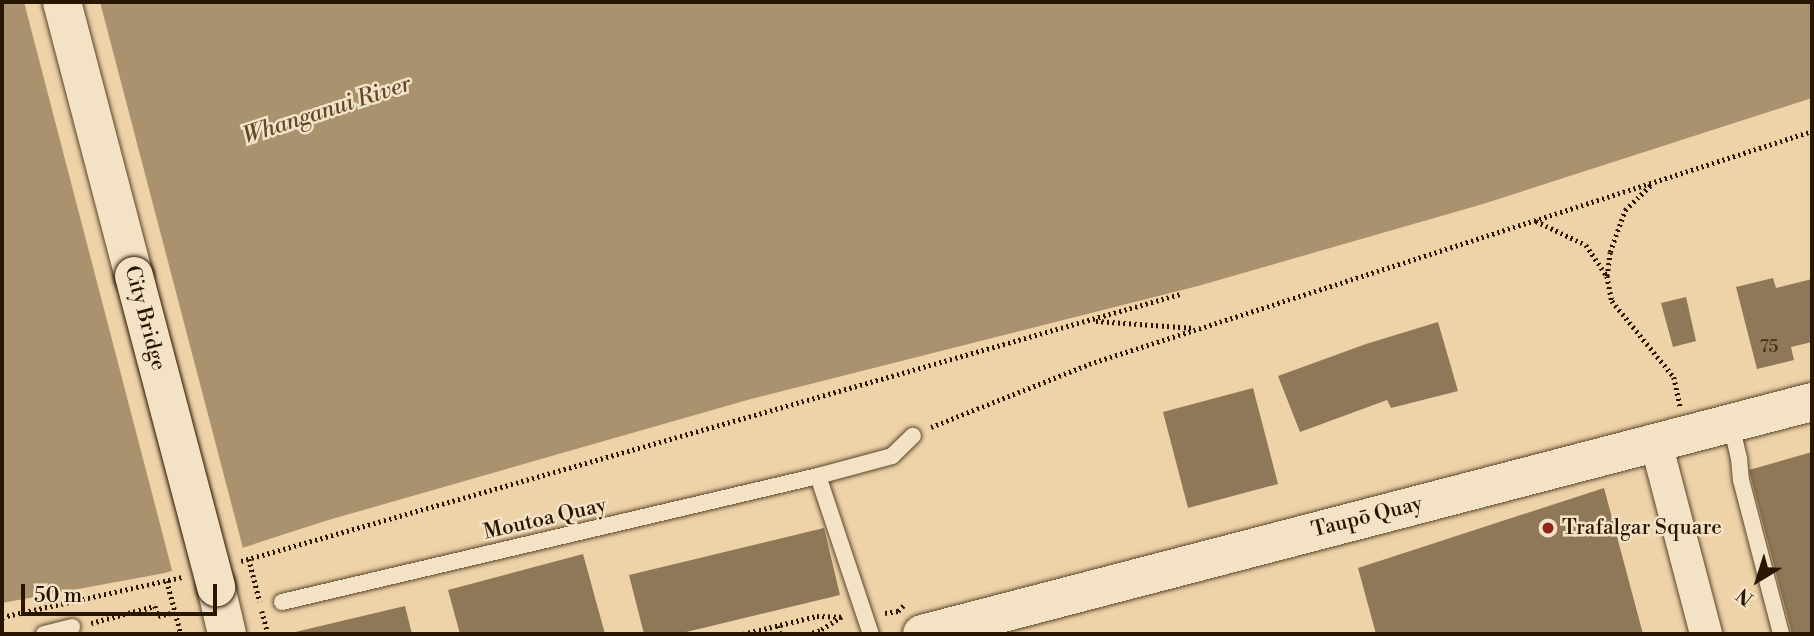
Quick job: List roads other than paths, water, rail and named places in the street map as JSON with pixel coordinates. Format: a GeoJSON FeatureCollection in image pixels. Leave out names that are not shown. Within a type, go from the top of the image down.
{"type":"FeatureCollection","features":[{"type":"Feature","properties":{"kind":"main road","name":"City Bridge"},"geometry":{"type":"LineString","coordinates":[[62,2],[215,574],[227,634]]}},
{"type":"Feature","properties":{"kind":"main road","name":"Taupō Quay"},"geometry":{"type":"LineString","coordinates":[[922,634],[1812,402]]}},
{"type":"Feature","properties":{"kind":"street"},"geometry":{"type":"LineString","coordinates":[[1671,439],[1706,634]]}},
{"type":"Feature","properties":{"kind":"lane"},"geometry":{"type":"LineString","coordinates":[[1731,424],[1740,458],[1741,480],[1781,634]]}},
{"type":"Feature","properties":{"kind":"lane","name":"Moutoa Quay"},"geometry":{"type":"LineString","coordinates":[[282,602],[818,476],[892,456],[913,436]]}},
{"type":"Feature","properties":{"kind":"lane"},"geometry":{"type":"LineString","coordinates":[[818,476],[871,634]]}},
{"type":"Feature","properties":{"kind":"lane"},"geometry":{"type":"LineString","coordinates":[[44,634],[72,627]]}},
{"type":"Feature","properties":{"kind":"water","name":"Whanganui River"},"geometry":{"type":"Polygon","coordinates":[[[2,2],[1812,2],[1812,98],[1483,204],[1198,286],[751,399],[325,521],[165,573],[2,603],[2,2]]]}},
{"type":"Feature","properties":{"kind":"place","name":"Trafalgar Square"},"geometry":{"type":"Point","coordinates":[1548,528]}}]}
